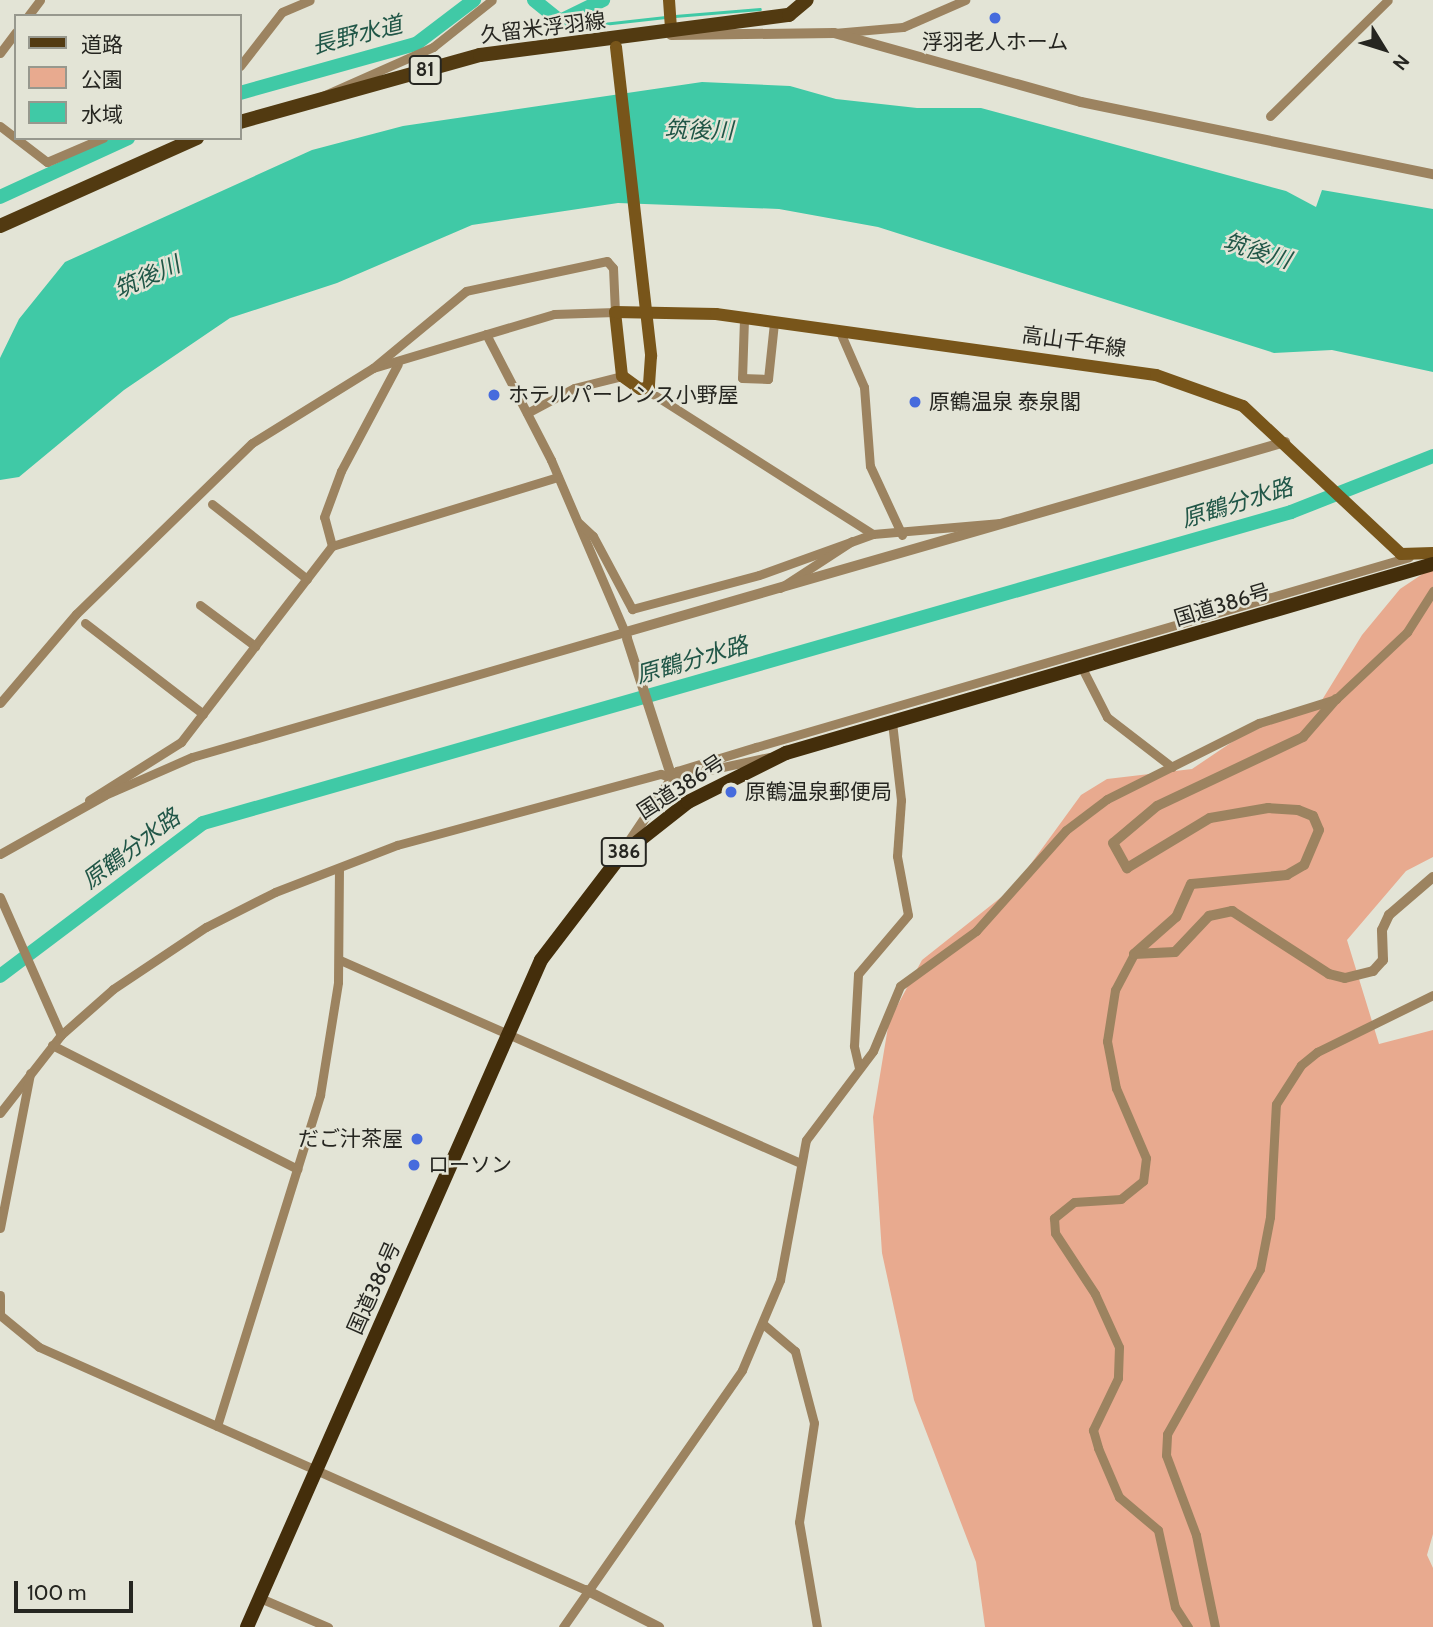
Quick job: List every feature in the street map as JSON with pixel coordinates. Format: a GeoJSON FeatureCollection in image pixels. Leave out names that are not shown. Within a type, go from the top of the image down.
{"type":"FeatureCollection","features":[{"type":"Feature","properties":{"kind":"highway","name":"国道386号"},"geometry":{"type":"LineString","coordinates":[[247,1627],[551,943],[622,854],[688,802],[786,753],[1433,564]]}},
{"type":"Feature","properties":{"kind":"main road"},"geometry":{"type":"LineString","coordinates":[[668,28],[669,0]]}},
{"type":"Feature","properties":{"kind":"main road","name":"久留米浮羽線"},"geometry":{"type":"LineString","coordinates":[[242,121],[320,97],[480,55],[615,44],[668,28],[789,15],[807,0]]}},
{"type":"Feature","properties":{"kind":"main road"},"geometry":{"type":"LineString","coordinates":[[615,44],[651,356],[652,382],[645,389],[622,376],[615,312]]}},
{"type":"Feature","properties":{"kind":"main road"},"geometry":{"type":"LineString","coordinates":[[0,226],[193,140]]}},
{"type":"Feature","properties":{"kind":"main road","name":"高山千年線"},"geometry":{"type":"LineString","coordinates":[[615,312],[744,319],[1156,375],[1233,401],[1288,445],[1405,555]]}},
{"type":"Feature","properties":{"kind":"main road"},"geometry":{"type":"LineString","coordinates":[[1405,555],[1433,553]]}},
{"type":"Feature","properties":{"kind":"street"},"geometry":{"type":"LineString","coordinates":[[242,63],[282,12],[310,0]]}},
{"type":"Feature","properties":{"kind":"street"},"geometry":{"type":"LineString","coordinates":[[320,97],[433,47],[492,0]]}},
{"type":"Feature","properties":{"kind":"street"},"geometry":{"type":"LineString","coordinates":[[668,28],[834,33],[903,27],[965,0]]}},
{"type":"Feature","properties":{"kind":"street"},"geometry":{"type":"LineString","coordinates":[[1270,116],[1388,0]]}},
{"type":"Feature","properties":{"kind":"street"},"geometry":{"type":"LineString","coordinates":[[834,33],[1080,102],[1433,174]]}},
{"type":"Feature","properties":{"kind":"street"},"geometry":{"type":"LineString","coordinates":[[0,53],[14,36]]}},
{"type":"Feature","properties":{"kind":"street"},"geometry":{"type":"LineString","coordinates":[[0,126],[14,137]]}},
{"type":"Feature","properties":{"kind":"street"},"geometry":{"type":"LineString","coordinates":[[18,140],[47,162],[98,140]]}},
{"type":"Feature","properties":{"kind":"street"},"geometry":{"type":"LineString","coordinates":[[0,703],[73,617],[200,489],[253,443],[373,368],[466,291],[489,282],[607,261],[615,312],[554,314],[398,364],[373,368]]}},
{"type":"Feature","properties":{"kind":"street"},"geometry":{"type":"LineString","coordinates":[[744,319],[742,378],[768,379],[774,323]]}},
{"type":"Feature","properties":{"kind":"street"},"geometry":{"type":"LineString","coordinates":[[841,332],[864,387],[870,466],[902,535]]}},
{"type":"Feature","properties":{"kind":"street"},"geometry":{"type":"LineString","coordinates":[[486,334],[558,477],[626,635],[664,765],[672,778]]}},
{"type":"Feature","properties":{"kind":"street"},"geometry":{"type":"LineString","coordinates":[[332,546],[324,517],[341,471],[398,364]]}},
{"type":"Feature","properties":{"kind":"street"},"geometry":{"type":"LineString","coordinates":[[527,413],[574,388],[622,376]]}},
{"type":"Feature","properties":{"kind":"street"},"geometry":{"type":"LineString","coordinates":[[645,389],[873,534]]}},
{"type":"Feature","properties":{"kind":"street"},"geometry":{"type":"LineString","coordinates":[[0,854],[79,809],[192,757],[626,635],[1002,524],[1288,445]]}},
{"type":"Feature","properties":{"kind":"street"},"geometry":{"type":"LineString","coordinates":[[79,809],[112,782],[172,750],[203,714],[332,546],[558,477]]}},
{"type":"Feature","properties":{"kind":"street"},"geometry":{"type":"LineString","coordinates":[[212,504],[307,579]]}},
{"type":"Feature","properties":{"kind":"street"},"geometry":{"type":"LineString","coordinates":[[851,520],[853,540]]}},
{"type":"Feature","properties":{"kind":"street"},"geometry":{"type":"LineString","coordinates":[[579,523],[593,536],[632,609],[759,575],[873,534],[902,535],[1002,524]]}},
{"type":"Feature","properties":{"kind":"street"},"geometry":{"type":"LineString","coordinates":[[780,589],[853,540]]}},
{"type":"Feature","properties":{"kind":"street"},"geometry":{"type":"LineString","coordinates":[[622,854],[677,771],[1405,555]]}},
{"type":"Feature","properties":{"kind":"street"},"geometry":{"type":"LineString","coordinates":[[1188,1627],[1175,1607],[1158,1530],[1119,1497],[1098,1448],[1093,1430],[1118,1378],[1119,1346],[1055,1226],[1054,1219],[1074,1202],[1121,1199],[1143,1181],[1146,1158],[1116,1088],[1107,1041],[1115,990],[1134,954],[1176,917],[1191,884],[1287,875],[1304,865],[1320,830],[1313,816],[1298,810],[1210,818],[1126,868],[1114,843],[1157,806],[1303,737],[1336,699],[1407,632],[1433,591]]}},
{"type":"Feature","properties":{"kind":"street"},"geometry":{"type":"LineString","coordinates":[[200,605],[255,646]]}},
{"type":"Feature","properties":{"kind":"street"},"geometry":{"type":"LineString","coordinates":[[85,623],[203,714]]}},
{"type":"Feature","properties":{"kind":"street"},"geometry":{"type":"LineString","coordinates":[[1082,667],[1107,718],[1172,767]]}},
{"type":"Feature","properties":{"kind":"street"},"geometry":{"type":"LineString","coordinates":[[563,1627],[586,1590],[671,1479],[742,1370],[780,1280],[798,1162],[806,1140],[859,1068],[900,986],[990,918],[1081,817],[1259,723],[1336,699]]}},
{"type":"Feature","properties":{"kind":"street"},"geometry":{"type":"LineString","coordinates":[[859,1068],[853,1046],[858,974],[908,915],[897,856],[901,800],[892,722]]}},
{"type":"Feature","properties":{"kind":"street"},"geometry":{"type":"LineString","coordinates":[[0,1113],[59,1033],[123,982],[206,927],[339,867],[397,845],[639,780],[672,778],[786,753]]}},
{"type":"Feature","properties":{"kind":"street"},"geometry":{"type":"LineString","coordinates":[[217,1426],[320,1095],[340,960],[339,867]]}},
{"type":"Feature","properties":{"kind":"street"},"geometry":{"type":"LineString","coordinates":[[1134,954],[1175,952],[1209,916],[1232,911],[1329,974],[1364,973],[1383,960],[1382,930],[1389,915],[1433,877]]}},
{"type":"Feature","properties":{"kind":"street"},"geometry":{"type":"LineString","coordinates":[[0,897],[59,1033]]}},
{"type":"Feature","properties":{"kind":"street"},"geometry":{"type":"LineString","coordinates":[[340,960],[798,1162]]}},
{"type":"Feature","properties":{"kind":"street"},"geometry":{"type":"LineString","coordinates":[[1215,1627],[1196,1535],[1166,1455],[1167,1434],[1260,1269],[1270,1217],[1276,1104],[1301,1065],[1317,1052],[1433,995]]}},
{"type":"Feature","properties":{"kind":"street"},"geometry":{"type":"LineString","coordinates":[[52,1045],[297,1169]]}},
{"type":"Feature","properties":{"kind":"street"},"geometry":{"type":"LineString","coordinates":[[0,1228],[31,1071]]}},
{"type":"Feature","properties":{"kind":"street"},"geometry":{"type":"LineString","coordinates":[[0,1295],[0,1315],[39,1347],[586,1590],[659,1627]]}},
{"type":"Feature","properties":{"kind":"street"},"geometry":{"type":"LineString","coordinates":[[762,1324],[795,1351],[814,1423],[799,1522],[817,1627]]}},
{"type":"Feature","properties":{"kind":"street"},"geometry":{"type":"LineString","coordinates":[[260,1598],[328,1627]]}},
{"type":"Feature","properties":{"kind":"green space"},"geometry":{"type":"Polygon","coordinates":[[[1433,567],[1433,857],[1406,871],[1347,940],[1379,1044],[1433,1030],[1433,1534],[1427,1555],[1433,1568],[1433,1627],[985,1627],[976,1562],[914,1400],[882,1253],[873,1117],[889,1021],[922,960],[1014,887],[1081,795],[1107,779],[1192,769],[1238,738],[1322,700],[1362,635],[1400,589],[1433,567]]]}},
{"type":"Feature","properties":{"kind":"water","name":"筑後川"},"geometry":{"type":"Polygon","coordinates":[[[702,82],[790,86],[836,99],[917,108],[981,108],[1286,191],[1316,207],[1322,190],[1433,209],[1433,372],[1332,350],[1274,353],[878,227],[779,209],[618,203],[472,225],[337,283],[230,318],[124,390],[19,477],[0,480],[0,358],[19,319],[65,262],[312,150],[403,126],[702,82]]]}},
{"type":"Feature","properties":{"kind":"waterway","name":"長野水道"},"geometry":{"type":"LineString","coordinates":[[242,92],[416,44],[474,0]]}},
{"type":"Feature","properties":{"kind":"waterway","name":"長野水道"},"geometry":{"type":"LineString","coordinates":[[534,0],[560,21],[603,0]]}},
{"type":"Feature","properties":{"kind":"waterway"},"geometry":{"type":"LineString","coordinates":[[675,16],[760,9]]}},
{"type":"Feature","properties":{"kind":"waterway"},"geometry":{"type":"LineString","coordinates":[[560,21],[567,28],[665,17]]}},
{"type":"Feature","properties":{"kind":"waterway","name":"長野水道"},"geometry":{"type":"LineString","coordinates":[[0,197],[124,140]]}},
{"type":"Feature","properties":{"kind":"waterway","name":"原鶴分水路"},"geometry":{"type":"LineString","coordinates":[[0,976],[203,823],[1291,512],[1433,456]]}},
{"type":"Feature","properties":{"kind":"place","name":"浮羽老人ホーム"},"geometry":{"type":"Point","coordinates":[995,18]}},
{"type":"Feature","properties":{"kind":"place","name":"ホテルパーレンス小野屋"},"geometry":{"type":"Point","coordinates":[494,395]}},
{"type":"Feature","properties":{"kind":"place","name":"原鶴温泉 泰泉閣"},"geometry":{"type":"Point","coordinates":[915,402]}},
{"type":"Feature","properties":{"kind":"place","name":"原鶴温泉郵便局"},"geometry":{"type":"Point","coordinates":[731,792]}},
{"type":"Feature","properties":{"kind":"place","name":"だご汁茶屋"},"geometry":{"type":"Point","coordinates":[417,1139]}},
{"type":"Feature","properties":{"kind":"place","name":"ローソン"},"geometry":{"type":"Point","coordinates":[414,1165]}}]}
